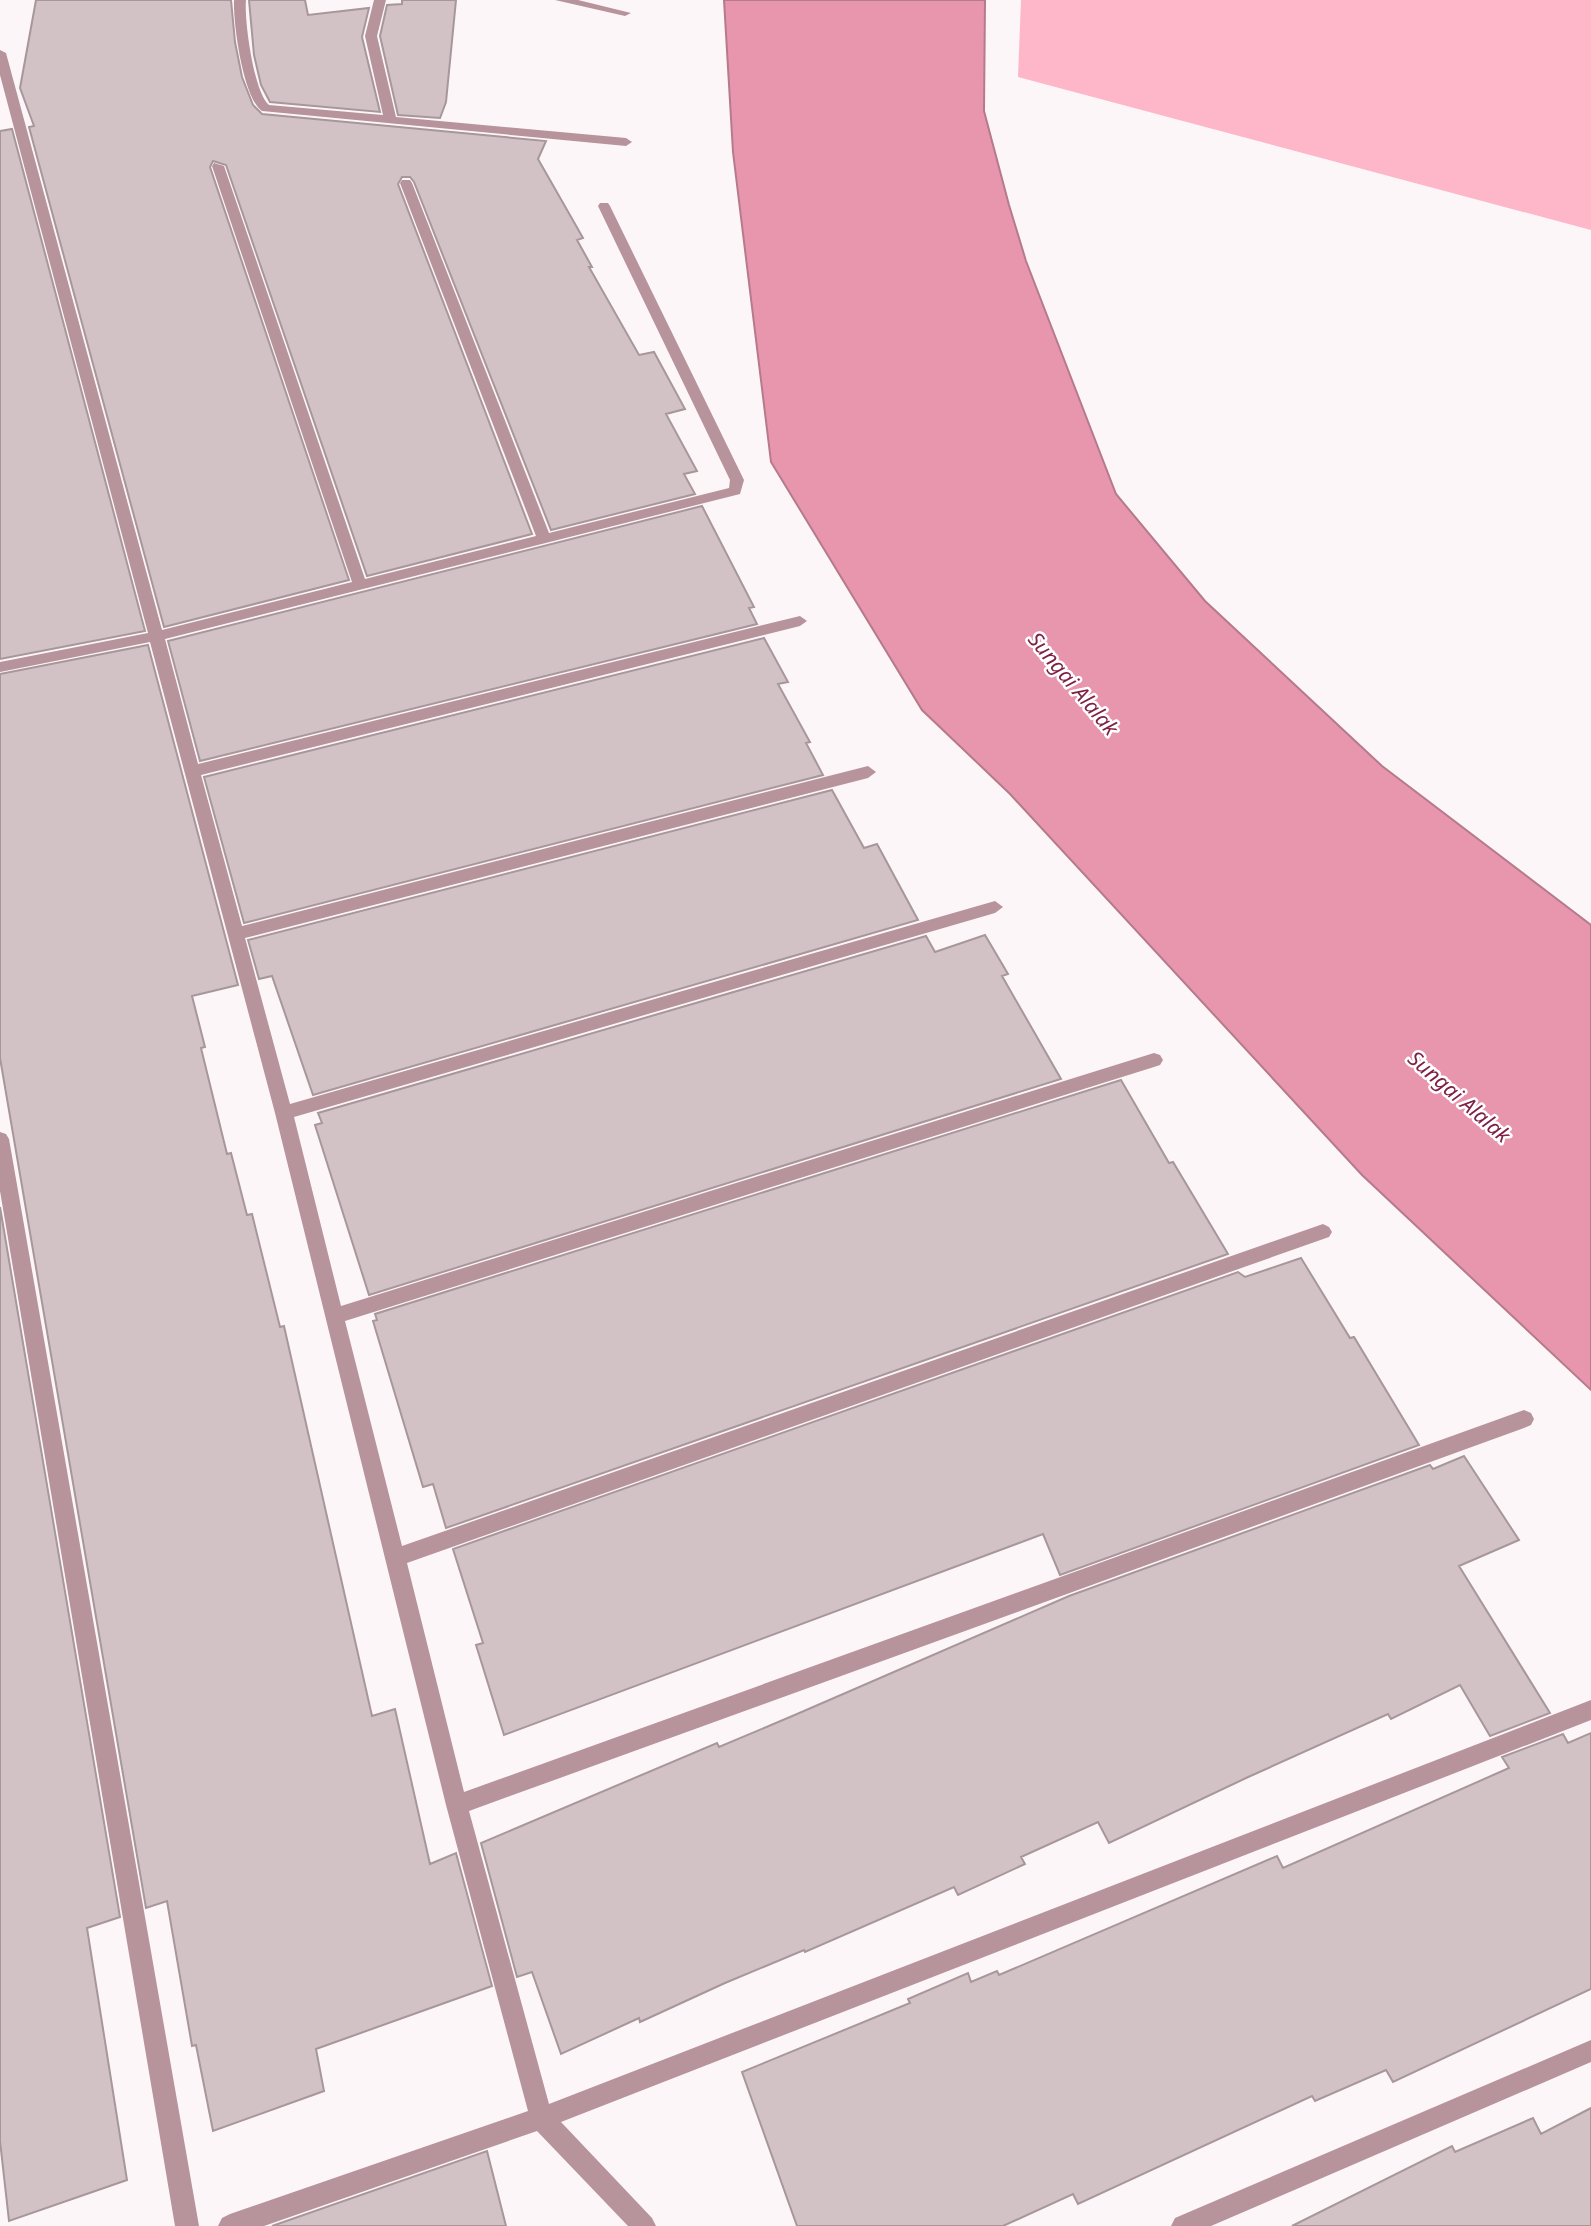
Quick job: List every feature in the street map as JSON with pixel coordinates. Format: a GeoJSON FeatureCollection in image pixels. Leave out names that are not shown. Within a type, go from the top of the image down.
{"type":"FeatureCollection","features":[{"type":"Feature","properties":{"kind":"street"},"geometry":{"type":"LineString","coordinates":[[240,0],[242,34],[255,94],[260,104],[276,109],[626,142]]}},
{"type":"Feature","properties":{"kind":"street"},"geometry":{"type":"LineString","coordinates":[[380,0],[372,36],[390,118]]}},
{"type":"Feature","properties":{"kind":"street"},"geometry":{"type":"LineString","coordinates":[[561,0],[625,13]]}},
{"type":"Feature","properties":{"kind":"street"},"geometry":{"type":"LineString","coordinates":[[0,53],[284,1113],[457,1805],[541,2118],[644,2226]]}},
{"type":"Feature","properties":{"kind":"street"},"geometry":{"type":"LineString","coordinates":[[218,166],[360,585]]}},
{"type":"Feature","properties":{"kind":"street"},"geometry":{"type":"LineString","coordinates":[[406,183],[544,539]]}},
{"type":"Feature","properties":{"kind":"street"},"geometry":{"type":"LineString","coordinates":[[0,667],[157,636],[735,491],[737,480],[604,206]]}},
{"type":"Feature","properties":{"kind":"street"},"geometry":{"type":"LineString","coordinates":[[193,771],[800,621]]}},
{"type":"Feature","properties":{"kind":"street"},"geometry":{"type":"LineString","coordinates":[[236,934],[869,772]]}},
{"type":"Feature","properties":{"kind":"street"},"geometry":{"type":"LineString","coordinates":[[284,1113],[995,907]]}},
{"type":"Feature","properties":{"kind":"street"},"geometry":{"type":"LineString","coordinates":[[334,1316],[1154,1060]]}},
{"type":"Feature","properties":{"kind":"street"},"geometry":{"type":"LineString","coordinates":[[0,1139],[187,2226]]}},
{"type":"Feature","properties":{"kind":"street"},"geometry":{"type":"LineString","coordinates":[[395,1558],[1323,1232]]}},
{"type":"Feature","properties":{"kind":"street"},"geometry":{"type":"LineString","coordinates":[[457,1805],[1524,1419]]}},
{"type":"Feature","properties":{"kind":"street"},"geometry":{"type":"LineString","coordinates":[[230,2226],[541,2118],[1591,1710]]}},
{"type":"Feature","properties":{"kind":"street"},"geometry":{"type":"LineString","coordinates":[[1183,2226],[1591,2051]]}},
{"type":"Feature","properties":{"kind":"shaded area"},"geometry":{"type":"Polygon","coordinates":[[[1021,0],[1591,0],[1591,230],[1018,77],[1021,0]]]}},
{"type":"Feature","properties":{"kind":"water","name":"Sungai Alalak"},"geometry":{"type":"Polygon","coordinates":[[[724,0],[985,0],[984,111],[1026,261],[1116,494],[1205,601],[1382,766],[1591,925],[1591,1390],[1362,1175],[1010,794],[922,710],[771,462],[733,152],[724,0]]]}},
{"type":"Feature","properties":{"kind":"building"},"geometry":{"type":"Polygon","coordinates":[[[36,0],[231,0],[242,77],[253,105],[262,114],[546,141],[538,159],[583,238],[577,240],[592,267],[589,267],[639,355],[654,352],[685,409],[666,414],[697,471],[684,474],[695,494],[551,530],[414,182],[410,177],[402,177],[398,184],[532,534],[367,576],[226,165],[213,161],[210,167],[349,580],[164,627],[29,127],[34,126],[20,88],[36,0]]]}},
{"type":"Feature","properties":{"kind":"building"},"geometry":{"type":"Polygon","coordinates":[[[249,0],[305,0],[308,15],[369,8],[362,37],[380,112],[270,102],[261,85],[254,55],[249,0]]]}},
{"type":"Feature","properties":{"kind":"building"},"geometry":{"type":"Polygon","coordinates":[[[402,0],[456,0],[446,102],[440,118],[398,115],[380,36],[387,5],[402,4],[402,0]]]}},
{"type":"Feature","properties":{"kind":"building"},"geometry":{"type":"Polygon","coordinates":[[[12,129],[145,631],[0,659],[0,131],[12,129]]]}},
{"type":"Feature","properties":{"kind":"building"},"geometry":{"type":"Polygon","coordinates":[[[702,506],[754,607],[749,608],[757,624],[200,761],[168,641],[702,506]]]}},
{"type":"Feature","properties":{"kind":"building"},"geometry":{"type":"Polygon","coordinates":[[[764,638],[788,682],[778,684],[810,742],[806,743],[823,775],[244,923],[204,777],[764,638]]]}},
{"type":"Feature","properties":{"kind":"building"},"geometry":{"type":"Polygon","coordinates":[[[148,645],[238,985],[192,996],[205,1047],[201,1048],[227,1154],[231,1153],[247,1215],[252,1214],[280,1327],[284,1326],[372,1716],[395,1709],[430,1864],[456,1853],[492,1986],[316,2049],[324,2091],[213,2131],[196,2045],[192,2046],[167,1901],[146,1908],[0,1058],[0,674],[148,645]]]}},
{"type":"Feature","properties":{"kind":"building"},"geometry":{"type":"Polygon","coordinates":[[[832,790],[864,848],[877,844],[918,920],[313,1095],[272,976],[259,979],[248,940],[832,790]]]}},
{"type":"Feature","properties":{"kind":"building"},"geometry":{"type":"Polygon","coordinates":[[[985,935],[1008,974],[1002,976],[1061,1079],[369,1295],[315,1125],[322,1123],[318,1113],[926,936],[935,952],[985,935]]]}},
{"type":"Feature","properties":{"kind":"building"},"geometry":{"type":"Polygon","coordinates":[[[1121,1080],[1169,1163],[1173,1162],[1228,1254],[446,1528],[433,1484],[423,1487],[373,1321],[377,1320],[375,1314],[1121,1080]]]}},
{"type":"Feature","properties":{"kind":"building"},"geometry":{"type":"Polygon","coordinates":[[[0,1207],[120,1917],[87,1928],[127,2180],[9,2221],[0,2141],[0,1207]]]}},
{"type":"Feature","properties":{"kind":"building"},"geometry":{"type":"Polygon","coordinates":[[[1301,1258],[1350,1338],[1354,1337],[1419,1445],[1060,1575],[1043,1534],[504,1735],[476,1645],[483,1643],[453,1549],[1238,1272],[1245,1277],[1301,1258]]]}},
{"type":"Feature","properties":{"kind":"building"},"geometry":{"type":"Polygon","coordinates":[[[1464,1456],[1519,1540],[1459,1566],[1550,1713],[1490,1736],[1460,1685],[1391,1719],[1388,1714],[1109,1843],[1098,1822],[1021,1857],[1025,1864],[958,1895],[954,1887],[805,1952],[804,1950],[725,1983],[640,2022],[639,2018],[561,2054],[532,1972],[517,1977],[481,1843],[717,1743],[719,1747],[1069,1596],[1430,1465],[1433,1469],[1464,1456]]]}},
{"type":"Feature","properties":{"kind":"building"},"geometry":{"type":"Polygon","coordinates":[[[1591,1733],[1591,1989],[1393,2082],[1386,2070],[1315,2101],[1312,2096],[1078,2204],[1073,2194],[1003,2226],[797,2226],[742,2072],[910,2003],[908,1999],[968,1973],[971,1982],[997,1971],[999,1975],[1277,1856],[1283,1868],[1509,1768],[1502,1757],[1563,1734],[1568,1743],[1591,1733]]]}},
{"type":"Feature","properties":{"kind":"building"},"geometry":{"type":"Polygon","coordinates":[[[1591,2108],[1591,2226],[1292,2226],[1452,2146],[1455,2152],[1533,2118],[1541,2134],[1591,2108]]]}},
{"type":"Feature","properties":{"kind":"building"},"geometry":{"type":"Polygon","coordinates":[[[487,2151],[506,2226],[272,2226],[487,2151]]]}}]}
